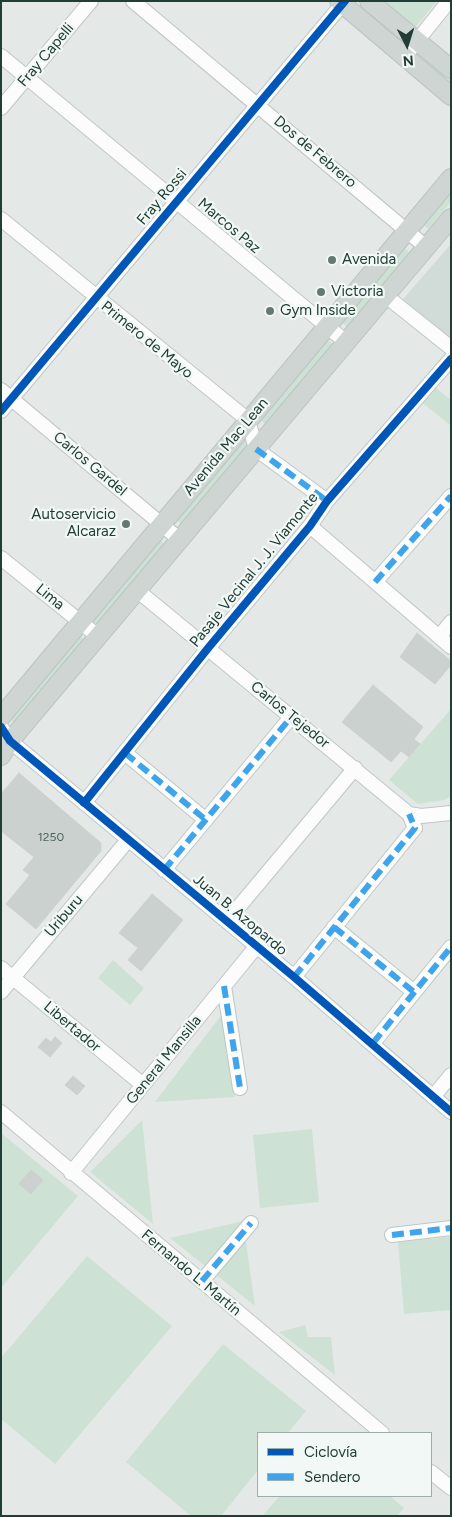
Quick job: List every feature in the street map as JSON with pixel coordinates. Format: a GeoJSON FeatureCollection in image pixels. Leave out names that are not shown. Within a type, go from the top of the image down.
{"type":"FeatureCollection","features":[{"type":"Feature","properties":{"kind":"main road"},"geometry":{"type":"LineString","coordinates":[[369,1],[451,69]]}},
{"type":"Feature","properties":{"kind":"main road"},"geometry":{"type":"LineString","coordinates":[[342,2],[451,96]]}},
{"type":"Feature","properties":{"kind":"main road","name":"Avenida Mac Lean"},"geometry":{"type":"LineString","coordinates":[[1,717],[451,178]]}},
{"type":"Feature","properties":{"kind":"main road","name":"Avenida Mac Lean"},"geometry":{"type":"LineString","coordinates":[[4,741],[99,637],[451,218]]}},
{"type":"Feature","properties":{"kind":"street","name":"Fray Capelli"},"geometry":{"type":"LineString","coordinates":[[1,108],[91,1]]}},
{"type":"Feature","properties":{"kind":"street","name":"Dos de Febrero"},"geometry":{"type":"LineString","coordinates":[[133,1],[426,246]]}},
{"type":"Feature","properties":{"kind":"street","name":"Fray Rossi"},"geometry":{"type":"LineString","coordinates":[[1,411],[6,394],[96,298],[342,2]]}},
{"type":"Feature","properties":{"kind":"street"},"geometry":{"type":"LineString","coordinates":[[405,56],[449,2]]}},
{"type":"Feature","properties":{"kind":"street","name":"Marcos Paz"},"geometry":{"type":"LineString","coordinates":[[1,56],[346,342]]}},
{"type":"Feature","properties":{"kind":"street","name":"Primero de Mayo"},"geometry":{"type":"LineString","coordinates":[[1,219],[248,420]]}},
{"type":"Feature","properties":{"kind":"street"},"geometry":{"type":"LineString","coordinates":[[386,296],[451,348]]}},
{"type":"Feature","properties":{"kind":"street","name":"Pasaje Vecinal J. J. Viamonte"},"geometry":{"type":"LineString","coordinates":[[84,803],[209,647],[310,526],[327,501],[451,359]]}},
{"type":"Feature","properties":{"kind":"street","name":"Carlos Gardel"},"geometry":{"type":"LineString","coordinates":[[6,394],[179,540]]}},
{"type":"Feature","properties":{"kind":"street"},"geometry":{"type":"LineString","coordinates":[[248,420],[256,449],[327,501]]}},
{"type":"Feature","properties":{"kind":"street"},"geometry":{"type":"LineString","coordinates":[[375,582],[451,496]]}},
{"type":"Feature","properties":{"kind":"street"},"geometry":{"type":"LineString","coordinates":[[310,526],[451,647]]}},
{"type":"Feature","properties":{"kind":"street","name":"Lima"},"geometry":{"type":"LineString","coordinates":[[1,558],[99,637]]}},
{"type":"Feature","properties":{"kind":"street","name":"Carlos Tejedor"},"geometry":{"type":"LineString","coordinates":[[138,591],[209,647],[410,814]]}},
{"type":"Feature","properties":{"kind":"street"},"geometry":{"type":"LineString","coordinates":[[438,637],[451,622]]}},
{"type":"Feature","properties":{"kind":"street"},"geometry":{"type":"LineString","coordinates":[[164,870],[292,716]]}},
{"type":"Feature","properties":{"kind":"street","name":"Juan B. Azopardo"},"geometry":{"type":"LineString","coordinates":[[4,741],[84,803],[227,921],[373,1043],[451,1112]]}},
{"type":"Feature","properties":{"kind":"street"},"geometry":{"type":"LineString","coordinates":[[125,752],[206,820]]}},
{"type":"Feature","properties":{"kind":"street"},"geometry":{"type":"LineString","coordinates":[[227,921],[354,768]]}},
{"type":"Feature","properties":{"kind":"street"},"geometry":{"type":"LineString","coordinates":[[294,977],[415,828],[410,814],[421,816],[451,813]]}},
{"type":"Feature","properties":{"kind":"street","name":"Uriburu"},"geometry":{"type":"LineString","coordinates":[[1,992],[128,840]]}},
{"type":"Feature","properties":{"kind":"street"},"geometry":{"type":"LineString","coordinates":[[334,927],[414,992]]}},
{"type":"Feature","properties":{"kind":"street","name":"General Mansilla"},"geometry":{"type":"LineString","coordinates":[[71,1173],[256,947]]}},
{"type":"Feature","properties":{"kind":"street"},"geometry":{"type":"LineString","coordinates":[[373,1043],[451,947]]}},
{"type":"Feature","properties":{"kind":"street","name":"Libertador"},"geometry":{"type":"LineString","coordinates":[[1,968],[143,1085]]}},
{"type":"Feature","properties":{"kind":"street"},"geometry":{"type":"LineString","coordinates":[[224,986],[240,1088]]}},
{"type":"Feature","properties":{"kind":"street"},"geometry":{"type":"LineString","coordinates":[[433,1096],[451,1075]]}},
{"type":"Feature","properties":{"kind":"street","name":"Fernando L. Martín"},"geometry":{"type":"LineString","coordinates":[[1,1112],[71,1173],[381,1432]]}},
{"type":"Feature","properties":{"kind":"street"},"geometry":{"type":"LineString","coordinates":[[202,1281],[250,1223]]}},
{"type":"Feature","properties":{"kind":"street"},"geometry":{"type":"LineString","coordinates":[[392,1235],[451,1228]]}},
{"type":"Feature","properties":{"kind":"street"},"geometry":{"type":"LineString","coordinates":[[432,1473],[451,1488]]}},
{"type":"Feature","properties":{"kind":"shaded area"},"geometry":{"type":"Polygon","coordinates":[[[451,244],[451,339],[403,299],[451,244]]]}},
{"type":"Feature","properties":{"kind":"green space"},"geometry":{"type":"Polygon","coordinates":[[[380,1],[437,1],[414,29],[380,1]]]}},
{"type":"Feature","properties":{"kind":"green space"},"geometry":{"type":"Polygon","coordinates":[[[363,6],[405,42],[400,48],[358,12],[363,6]]]}},
{"type":"Feature","properties":{"kind":"green space"},"geometry":{"type":"Polygon","coordinates":[[[427,59],[451,79],[451,88],[422,64],[427,59]]]}},
{"type":"Feature","properties":{"kind":"green space"},"geometry":{"type":"Polygon","coordinates":[[[451,188],[451,202],[428,229],[421,223],[451,188]]]}},
{"type":"Feature","properties":{"kind":"green space"},"geometry":{"type":"Polygon","coordinates":[[[402,246],[409,252],[347,327],[340,321],[402,246]]]}},
{"type":"Feature","properties":{"kind":"green space"},"geometry":{"type":"Polygon","coordinates":[[[327,339],[334,345],[267,426],[260,419],[327,339]]]}},
{"type":"Feature","properties":{"kind":"green space"},"geometry":{"type":"Polygon","coordinates":[[[432,385],[451,400],[451,426],[419,400],[432,385]]]}},
{"type":"Feature","properties":{"kind":"green space"},"geometry":{"type":"Polygon","coordinates":[[[247,437],[254,443],[185,527],[177,521],[247,437]]]}},
{"type":"Feature","properties":{"kind":"green space"},"geometry":{"type":"Polygon","coordinates":[[[160,540],[168,547],[98,631],[90,624],[160,540]]]}},
{"type":"Feature","properties":{"kind":"green space"},"geometry":{"type":"Polygon","coordinates":[[[79,635],[86,642],[17,725],[9,719],[79,635]]]}},
{"type":"Feature","properties":{"kind":"green space"},"geometry":{"type":"Polygon","coordinates":[[[451,709],[451,796],[444,800],[418,804],[389,780],[451,709]]]}},
{"type":"Feature","properties":{"kind":"green space"},"geometry":{"type":"Polygon","coordinates":[[[113,960],[144,988],[130,1005],[98,978],[113,960]]]}},
{"type":"Feature","properties":{"kind":"green space"},"geometry":{"type":"Polygon","coordinates":[[[222,1014],[235,1097],[155,1102],[222,1014]]]}},
{"type":"Feature","properties":{"kind":"green space"},"geometry":{"type":"Polygon","coordinates":[[[142,1120],[153,1224],[90,1172],[142,1120]]]}},
{"type":"Feature","properties":{"kind":"green space"},"geometry":{"type":"Polygon","coordinates":[[[312,1129],[319,1202],[260,1208],[253,1135],[312,1129]]]}},
{"type":"Feature","properties":{"kind":"green space"},"geometry":{"type":"Polygon","coordinates":[[[1,1133],[78,1196],[1,1288],[1,1133]]]}},
{"type":"Feature","properties":{"kind":"green space"},"geometry":{"type":"Polygon","coordinates":[[[243,1221],[255,1306],[170,1238],[243,1221]]]}},
{"type":"Feature","properties":{"kind":"green space"},"geometry":{"type":"Polygon","coordinates":[[[451,1237],[451,1310],[404,1314],[398,1242],[451,1237]]]}},
{"type":"Feature","properties":{"kind":"green space"},"geometry":{"type":"Polygon","coordinates":[[[87,1256],[172,1326],[55,1464],[1,1419],[1,1358],[87,1256]]]}},
{"type":"Feature","properties":{"kind":"green space"},"geometry":{"type":"Polygon","coordinates":[[[305,1325],[308,1337],[331,1337],[335,1375],[279,1332],[305,1325]]]}},
{"type":"Feature","properties":{"kind":"green space"},"geometry":{"type":"Polygon","coordinates":[[[223,1344],[306,1411],[289,1432],[257,1432],[257,1471],[221,1516],[191,1516],[126,1462],[223,1344]]]}},
{"type":"Feature","properties":{"kind":"green space"},"geometry":{"type":"Polygon","coordinates":[[[279,1497],[391,1497],[404,1508],[397,1516],[262,1516],[279,1497]]]}},
{"type":"Feature","properties":{"kind":"building"},"geometry":{"type":"Polygon","coordinates":[[[417,633],[451,661],[451,665],[435,684],[400,657],[417,633]]]}},
{"type":"Feature","properties":{"kind":"building"},"geometry":{"type":"Polygon","coordinates":[[[373,685],[423,727],[414,739],[420,744],[409,757],[401,751],[391,762],[342,722],[373,685]]]}},
{"type":"Feature","properties":{"kind":"building"},"geometry":{"type":"Polygon","coordinates":[[[19,773],[101,843],[101,851],[36,929],[6,904],[30,875],[23,870],[34,857],[1,831],[1,794],[19,773]]]}},
{"type":"Feature","properties":{"kind":"building"},"geometry":{"type":"Polygon","coordinates":[[[152,894],[183,920],[141,971],[128,960],[138,948],[119,933],[152,894]]]}},
{"type":"Feature","properties":{"kind":"building"},"geometry":{"type":"Polygon","coordinates":[[[55,1037],[62,1043],[50,1057],[38,1047],[46,1038],[51,1042],[55,1037]]]}},
{"type":"Feature","properties":{"kind":"building"},"geometry":{"type":"Polygon","coordinates":[[[73,1076],[85,1086],[77,1095],[65,1085],[73,1076]]]}},
{"type":"Feature","properties":{"kind":"building"},"geometry":{"type":"Polygon","coordinates":[[[31,1170],[43,1180],[31,1194],[19,1184],[31,1170]]]}},
{"type":"Feature","properties":{"kind":"marked path"},"geometry":{"type":"LineString","coordinates":[[256,449],[327,501]]}},
{"type":"Feature","properties":{"kind":"marked path"},"geometry":{"type":"LineString","coordinates":[[375,582],[451,496]]}},
{"type":"Feature","properties":{"kind":"marked path"},"geometry":{"type":"LineString","coordinates":[[164,870],[292,716]]}},
{"type":"Feature","properties":{"kind":"marked path"},"geometry":{"type":"LineString","coordinates":[[125,753],[206,820]]}},
{"type":"Feature","properties":{"kind":"marked path"},"geometry":{"type":"LineString","coordinates":[[294,977],[415,828],[409,814]]}},
{"type":"Feature","properties":{"kind":"marked path"},"geometry":{"type":"LineString","coordinates":[[334,927],[414,992]]}},
{"type":"Feature","properties":{"kind":"marked path"},"geometry":{"type":"LineString","coordinates":[[373,1043],[451,947]]}},
{"type":"Feature","properties":{"kind":"marked path"},"geometry":{"type":"LineString","coordinates":[[224,986],[240,1088]]}},
{"type":"Feature","properties":{"kind":"marked path"},"geometry":{"type":"LineString","coordinates":[[202,1281],[251,1223]]}},
{"type":"Feature","properties":{"kind":"marked path"},"geometry":{"type":"LineString","coordinates":[[392,1235],[451,1228]]}},
{"type":"Feature","properties":{"kind":"cycle path"},"geometry":{"type":"LineString","coordinates":[[1,411],[345,1]]}},
{"type":"Feature","properties":{"kind":"cycle path"},"geometry":{"type":"LineString","coordinates":[[84,803],[209,647],[310,526],[327,501],[451,359]]}},
{"type":"Feature","properties":{"kind":"cycle path"},"geometry":{"type":"LineString","coordinates":[[1,727],[10,741],[294,977],[451,1112]]}},
{"type":"Feature","properties":{"kind":"place","name":"Avenida"},"geometry":{"type":"Point","coordinates":[332,260]}},
{"type":"Feature","properties":{"kind":"place","name":"Victoria"},"geometry":{"type":"Point","coordinates":[321,292]}},
{"type":"Feature","properties":{"kind":"place","name":"Gym Inside"},"geometry":{"type":"Point","coordinates":[270,311]}},
{"type":"Feature","properties":{"kind":"place","name":"Autoservicio Alcaraz"},"geometry":{"type":"Point","coordinates":[126,524]}}]}
